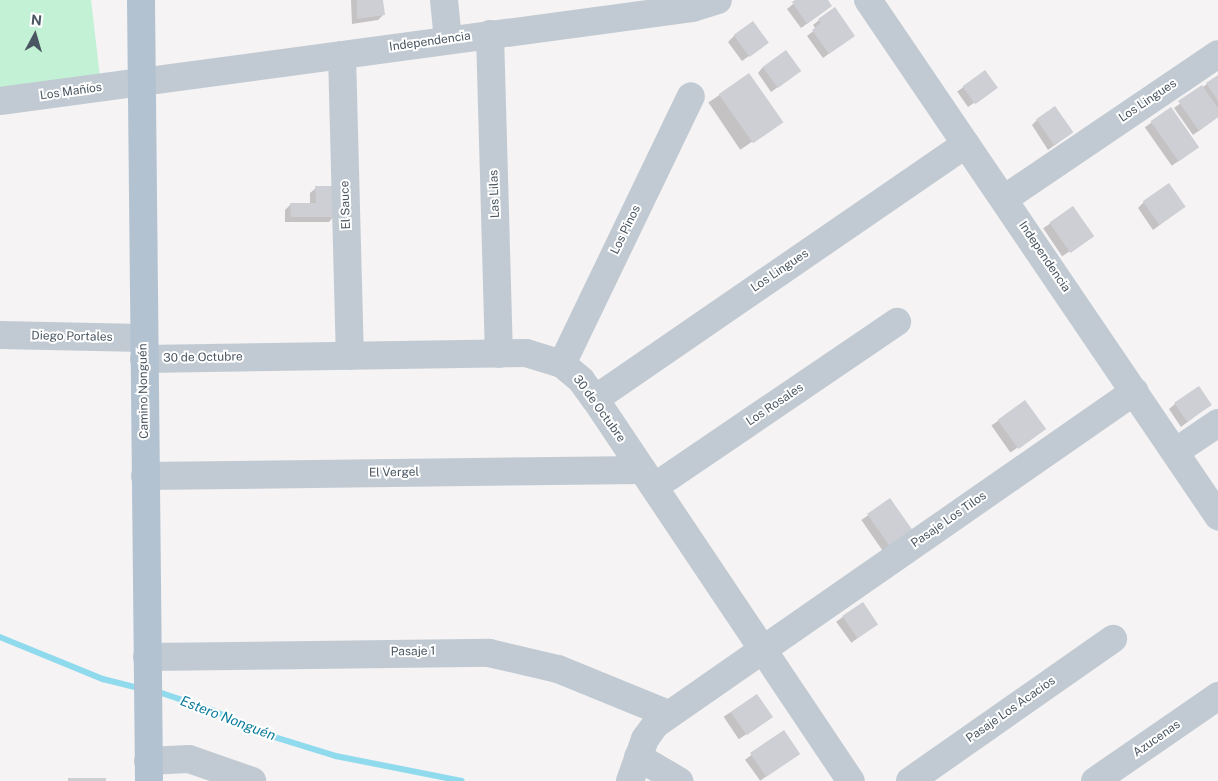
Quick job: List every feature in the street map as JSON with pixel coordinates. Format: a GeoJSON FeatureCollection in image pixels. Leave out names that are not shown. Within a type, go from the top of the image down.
{"type":"FeatureCollection","features":[{"type":"Feature","properties":{"kind":"main road","name":"Camino Nonguén"},"geometry":{"type":"LineString","coordinates":[[141,0],[149,771]]}},
{"type":"Feature","properties":{"kind":"street"},"geometry":{"type":"LineString","coordinates":[[444,0],[448,40]]}},
{"type":"Feature","properties":{"kind":"street","name":"Independencia"},"geometry":{"type":"LineString","coordinates":[[141,83],[692,8],[718,0]]}},
{"type":"Feature","properties":{"kind":"street","name":"Independencia"},"geometry":{"type":"LineString","coordinates":[[868,0],[1218,516]]}},
{"type":"Feature","properties":{"kind":"street","name":"Las Lilas"},"geometry":{"type":"LineString","coordinates":[[490,34],[499,354]]}},
{"type":"Feature","properties":{"kind":"street","name":"Los Lingues"},"geometry":{"type":"LineString","coordinates":[[1004,199],[1218,54]]}},
{"type":"Feature","properties":{"kind":"street","name":"El Sauce"},"geometry":{"type":"LineString","coordinates":[[342,55],[350,356]]}},
{"type":"Feature","properties":{"kind":"street","name":"Los Mañíos"},"geometry":{"type":"LineString","coordinates":[[0,101],[141,83]]}},
{"type":"Feature","properties":{"kind":"street","name":"Los Pinos"},"geometry":{"type":"LineString","coordinates":[[562,364],[691,96]]}},
{"type":"Feature","properties":{"kind":"street","name":"Los Lingues"},"geometry":{"type":"LineString","coordinates":[[594,398],[966,144]]}},
{"type":"Feature","properties":{"kind":"street","name":"Los Rosales"},"geometry":{"type":"LineString","coordinates":[[648,479],[897,322]]}},
{"type":"Feature","properties":{"kind":"street","name":"Diego Portales"},"geometry":{"type":"LineString","coordinates":[[0,335],[144,348]]}},
{"type":"Feature","properties":{"kind":"street","name":"30 de Octubre"},"geometry":{"type":"LineString","coordinates":[[144,348],[350,356],[537,355],[562,364],[581,380],[594,398],[851,781]]}},
{"type":"Feature","properties":{"kind":"street","name":"Pasaje Los Tilos"},"geometry":{"type":"LineString","coordinates":[[763,650],[1135,391]]}},
{"type":"Feature","properties":{"kind":"street"},"geometry":{"type":"LineString","coordinates":[[1175,452],[1218,423]]}},
{"type":"Feature","properties":{"kind":"street","name":"El Vergel"},"geometry":{"type":"LineString","coordinates":[[145,476],[648,479]]}},
{"type":"Feature","properties":{"kind":"street","name":"Pasaje Los Acacios"},"geometry":{"type":"LineString","coordinates":[[910,781],[1113,639]]}},
{"type":"Feature","properties":{"kind":"street"},"geometry":{"type":"LineString","coordinates":[[679,781],[634,769],[650,730],[668,714],[763,650]]}},
{"type":"Feature","properties":{"kind":"street","name":"Pasaje 1"},"geometry":{"type":"LineString","coordinates":[[147,663],[489,653],[550,666],[668,714]]}},
{"type":"Feature","properties":{"kind":"street","name":"Azucenas"},"geometry":{"type":"LineString","coordinates":[[1095,781],[1218,696]]}},
{"type":"Feature","properties":{"kind":"street"},"geometry":{"type":"LineString","coordinates":[[149,771],[189,759],[252,781]]}},
{"type":"Feature","properties":{"kind":"green space"},"geometry":{"type":"Polygon","coordinates":[[[0,0],[91,0],[100,77],[0,89],[0,0]]]}},
{"type":"Feature","properties":{"kind":"building"},"geometry":{"type":"Polygon","coordinates":[[[357,0],[383,0],[385,15],[357,19],[357,0]]]}},
{"type":"Feature","properties":{"kind":"building"},"geometry":{"type":"Polygon","coordinates":[[[795,0],[828,0],[832,6],[807,24],[792,2],[795,0]]]}},
{"type":"Feature","properties":{"kind":"building"},"geometry":{"type":"Polygon","coordinates":[[[835,7],[855,36],[829,54],[812,30],[821,23],[818,19],[835,7]]]}},
{"type":"Feature","properties":{"kind":"building"},"geometry":{"type":"Polygon","coordinates":[[[753,21],[769,43],[749,57],[734,35],[753,21]]]}},
{"type":"Feature","properties":{"kind":"building"},"geometry":{"type":"Polygon","coordinates":[[[786,50],[801,71],[778,88],[763,67],[786,50]]]}},
{"type":"Feature","properties":{"kind":"building"},"geometry":{"type":"Polygon","coordinates":[[[985,70],[998,88],[975,104],[962,86],[985,70]]]}},
{"type":"Feature","properties":{"kind":"building"},"geometry":{"type":"Polygon","coordinates":[[[749,73],[783,122],[753,143],[719,94],[749,73]]]}},
{"type":"Feature","properties":{"kind":"building"},"geometry":{"type":"Polygon","coordinates":[[[1218,75],[1218,101],[1206,83],[1218,75]]]}},
{"type":"Feature","properties":{"kind":"building"},"geometry":{"type":"Polygon","coordinates":[[[1202,85],[1218,108],[1218,117],[1199,131],[1178,101],[1202,85]]]}},
{"type":"Feature","properties":{"kind":"building"},"geometry":{"type":"Polygon","coordinates":[[[1055,106],[1073,132],[1055,145],[1036,119],[1055,106]]]}},
{"type":"Feature","properties":{"kind":"building"},"geometry":{"type":"Polygon","coordinates":[[[1171,107],[1199,147],[1179,161],[1151,121],[1171,107]]]}},
{"type":"Feature","properties":{"kind":"building"},"geometry":{"type":"Polygon","coordinates":[[[1169,183],[1186,207],[1159,225],[1143,201],[1169,183]]]}},
{"type":"Feature","properties":{"kind":"building"},"geometry":{"type":"Polygon","coordinates":[[[315,186],[335,186],[335,217],[291,217],[290,203],[316,203],[315,186]]]}},
{"type":"Feature","properties":{"kind":"building"},"geometry":{"type":"Polygon","coordinates":[[[1073,206],[1094,236],[1070,253],[1049,223],[1073,206]]]}},
{"type":"Feature","properties":{"kind":"building"},"geometry":{"type":"Polygon","coordinates":[[[1199,386],[1212,405],[1187,422],[1174,403],[1199,386]]]}},
{"type":"Feature","properties":{"kind":"building"},"geometry":{"type":"Polygon","coordinates":[[[1025,400],[1046,429],[1019,449],[997,420],[1025,400]]]}},
{"type":"Feature","properties":{"kind":"building"},"geometry":{"type":"Polygon","coordinates":[[[890,498],[912,530],[889,546],[867,514],[890,498]]]}},
{"type":"Feature","properties":{"kind":"building"},"geometry":{"type":"Polygon","coordinates":[[[863,602],[878,624],[857,638],[842,616],[863,602]]]}},
{"type":"Feature","properties":{"kind":"building"},"geometry":{"type":"Polygon","coordinates":[[[757,694],[773,717],[747,735],[731,712],[757,694]]]}},
{"type":"Feature","properties":{"kind":"building"},"geometry":{"type":"Polygon","coordinates":[[[784,730],[800,754],[766,777],[750,753],[784,730]]]}},
{"type":"Feature","properties":{"kind":"building"},"geometry":{"type":"Polygon","coordinates":[[[68,778],[106,778],[106,781],[68,781],[68,778]]]}},
{"type":"Feature","properties":{"kind":"waterway","name":"Estero Nonguén"},"geometry":{"type":"LineString","coordinates":[[0,637],[103,679],[140,688]]}},
{"type":"Feature","properties":{"kind":"waterway","name":"Estero Nonguén"},"geometry":{"type":"LineString","coordinates":[[156,691],[212,710],[271,736],[336,756],[462,781]]}}]}
